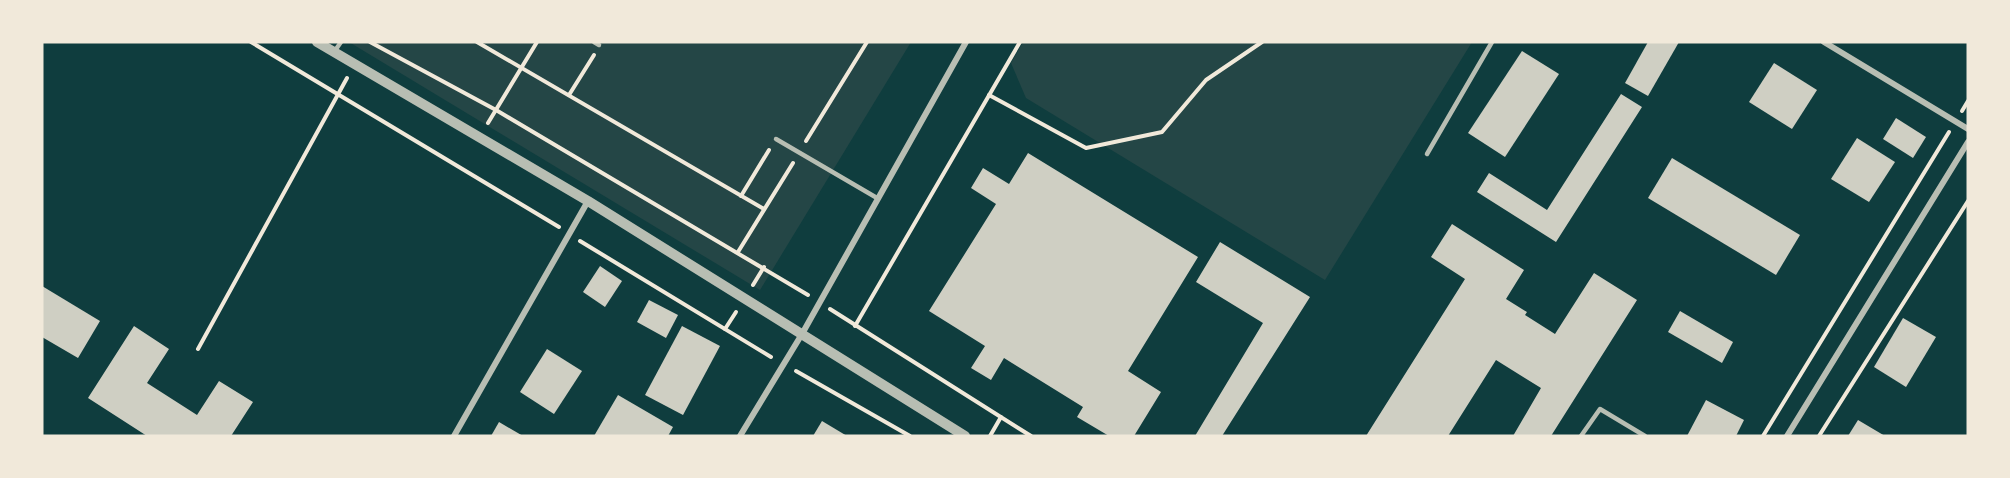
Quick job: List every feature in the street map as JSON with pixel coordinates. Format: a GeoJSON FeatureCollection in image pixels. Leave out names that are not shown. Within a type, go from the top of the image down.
{"type":"FeatureCollection","features":[{"type":"Feature","properties":{"kind":"street"},"geometry":{"type":"LineString","coordinates":[[317,42],[478,139],[588,201],[964,436]]}},
{"type":"Feature","properties":{"kind":"street"},"geometry":{"type":"LineString","coordinates":[[740,436],[802,334],[966,42]]}},
{"type":"Feature","properties":{"kind":"street"},"geometry":{"type":"LineString","coordinates":[[1824,42],[1968,129]]}},
{"type":"Feature","properties":{"kind":"street"},"geometry":{"type":"LineString","coordinates":[[1787,436],[1968,142]]}},
{"type":"Feature","properties":{"kind":"street"},"geometry":{"type":"LineString","coordinates":[[454,436],[588,201]]}},
{"type":"Feature","properties":{"kind":"lane"},"geometry":{"type":"LineString","coordinates":[[334,52],[341,42]]}},
{"type":"Feature","properties":{"kind":"lane"},"geometry":{"type":"LineString","coordinates":[[1427,154],[1492,42]]}},
{"type":"Feature","properties":{"kind":"lane"},"geometry":{"type":"LineString","coordinates":[[776,139],[877,198]]}},
{"type":"Feature","properties":{"kind":"lane"},"geometry":{"type":"LineString","coordinates":[[1581,436],[1600,409],[1645,436]]}},
{"type":"Feature","properties":{"kind":"path"},"geometry":{"type":"LineString","coordinates":[[198,350],[355,65],[370,42],[496,110],[777,274],[855,326],[1031,436]]}},
{"type":"Feature","properties":{"kind":"path"},"geometry":{"type":"LineString","coordinates":[[477,42],[764,209]]}},
{"type":"Feature","properties":{"kind":"path"},"geometry":{"type":"LineString","coordinates":[[478,139],[537,42]]}},
{"type":"Feature","properties":{"kind":"path"},"geometry":{"type":"LineString","coordinates":[[855,326],[1020,42]]}},
{"type":"Feature","properties":{"kind":"path"},"geometry":{"type":"LineString","coordinates":[[989,95],[1086,148],[1162,132],[1206,80],[1262,42]]}},
{"type":"Feature","properties":{"kind":"path"},"geometry":{"type":"LineString","coordinates":[[570,95],[597,44]]}},
{"type":"Feature","properties":{"kind":"path"},"geometry":{"type":"LineString","coordinates":[[1763,436],[1968,101]]}},
{"type":"Feature","properties":{"kind":"path"},"geometry":{"type":"LineString","coordinates":[[741,196],[771,147]]}},
{"type":"Feature","properties":{"kind":"path"},"geometry":{"type":"LineString","coordinates":[[1819,436],[1968,201]]}},
{"type":"Feature","properties":{"kind":"path"},"geometry":{"type":"LineString","coordinates":[[990,436],[1001,417]]}},
{"type":"Feature","properties":{"kind":"shaded area"},"geometry":{"type":"Polygon","coordinates":[[[349,42],[911,42],[760,290],[349,42]]]}},
{"type":"Feature","properties":{"kind":"shaded area"},"geometry":{"type":"Polygon","coordinates":[[[1023,42],[1472,42],[1325,280],[1026,98],[1011,63],[1023,42]]]}},
{"type":"Feature","properties":{"kind":"building"},"geometry":{"type":"Polygon","coordinates":[[[1648,42],[1679,42],[1648,96],[1625,83],[1648,42]]]}},
{"type":"Feature","properties":{"kind":"building"},"geometry":{"type":"Polygon","coordinates":[[[1522,51],[1559,74],[1505,157],[1468,133],[1522,51]]]}},
{"type":"Feature","properties":{"kind":"building"},"geometry":{"type":"Polygon","coordinates":[[[1774,63],[1817,90],[1792,129],[1749,102],[1774,63]]]}},
{"type":"Feature","properties":{"kind":"building"},"geometry":{"type":"Polygon","coordinates":[[[1621,94],[1642,107],[1556,242],[1477,192],[1489,173],[1547,210],[1621,94]]]}},
{"type":"Feature","properties":{"kind":"building"},"geometry":{"type":"Polygon","coordinates":[[[1896,118],[1926,137],[1913,158],[1883,139],[1896,118]]]}},
{"type":"Feature","properties":{"kind":"building"},"geometry":{"type":"Polygon","coordinates":[[[1857,138],[1895,162],[1869,202],[1831,179],[1857,138]]]}},
{"type":"Feature","properties":{"kind":"building"},"geometry":{"type":"Polygon","coordinates":[[[1028,153],[1198,257],[1128,371],[1161,392],[1134,436],[1109,436],[1077,417],[1083,407],[1004,358],[991,380],[971,368],[985,346],[929,311],[996,204],[971,188],[983,168],[1009,184],[1028,153]]]}},
{"type":"Feature","properties":{"kind":"building"},"geometry":{"type":"Polygon","coordinates":[[[1672,158],[1800,235],[1776,275],[1648,198],[1672,158]]]}},
{"type":"Feature","properties":{"kind":"building"},"geometry":{"type":"Polygon","coordinates":[[[1452,224],[1524,270],[1506,299],[1527,312],[1525,315],[1555,334],[1594,273],[1637,300],[1551,436],[1513,436],[1541,388],[1496,360],[1448,436],[1366,436],[1465,279],[1431,257],[1452,224]]]}},
{"type":"Feature","properties":{"kind":"building"},"geometry":{"type":"Polygon","coordinates":[[[1220,242],[1310,297],[1222,436],[1195,436],[1263,323],[1196,282],[1220,242]]]}},
{"type":"Feature","properties":{"kind":"building"},"geometry":{"type":"Polygon","coordinates":[[[600,266],[622,281],[605,307],[583,292],[600,266]]]}},
{"type":"Feature","properties":{"kind":"building"},"geometry":{"type":"Polygon","coordinates":[[[42,286],[100,321],[78,358],[42,337],[42,286]]]}},
{"type":"Feature","properties":{"kind":"building"},"geometry":{"type":"Polygon","coordinates":[[[649,300],[678,315],[666,338],[637,322],[649,300]]]}},
{"type":"Feature","properties":{"kind":"building"},"geometry":{"type":"Polygon","coordinates":[[[1680,311],[1733,342],[1722,363],[1668,332],[1680,311]]]}},
{"type":"Feature","properties":{"kind":"building"},"geometry":{"type":"Polygon","coordinates":[[[1903,318],[1936,337],[1906,387],[1874,367],[1903,318]]]}},
{"type":"Feature","properties":{"kind":"building"},"geometry":{"type":"Polygon","coordinates":[[[134,326],[169,349],[147,383],[197,415],[219,381],[253,402],[231,436],[147,436],[88,398],[134,326]]]}},
{"type":"Feature","properties":{"kind":"building"},"geometry":{"type":"Polygon","coordinates":[[[682,326],[720,346],[683,415],[645,395],[682,326]]]}},
{"type":"Feature","properties":{"kind":"building"},"geometry":{"type":"Polygon","coordinates":[[[547,349],[582,371],[554,414],[520,392],[547,349]]]}},
{"type":"Feature","properties":{"kind":"building"},"geometry":{"type":"Polygon","coordinates":[[[618,395],[673,427],[668,436],[594,436],[618,395]]]}},
{"type":"Feature","properties":{"kind":"building"},"geometry":{"type":"Polygon","coordinates":[[[1706,400],[1744,420],[1736,436],[1687,436],[1706,400]]]}},
{"type":"Feature","properties":{"kind":"building"},"geometry":{"type":"Polygon","coordinates":[[[1858,420],[1885,436],[1848,436],[1858,420]]]}},
{"type":"Feature","properties":{"kind":"building"},"geometry":{"type":"Polygon","coordinates":[[[822,421],[847,436],[813,436],[822,421]]]}},
{"type":"Feature","properties":{"kind":"building"},"geometry":{"type":"Polygon","coordinates":[[[499,422],[523,436],[491,436],[499,422]]]}}]}
